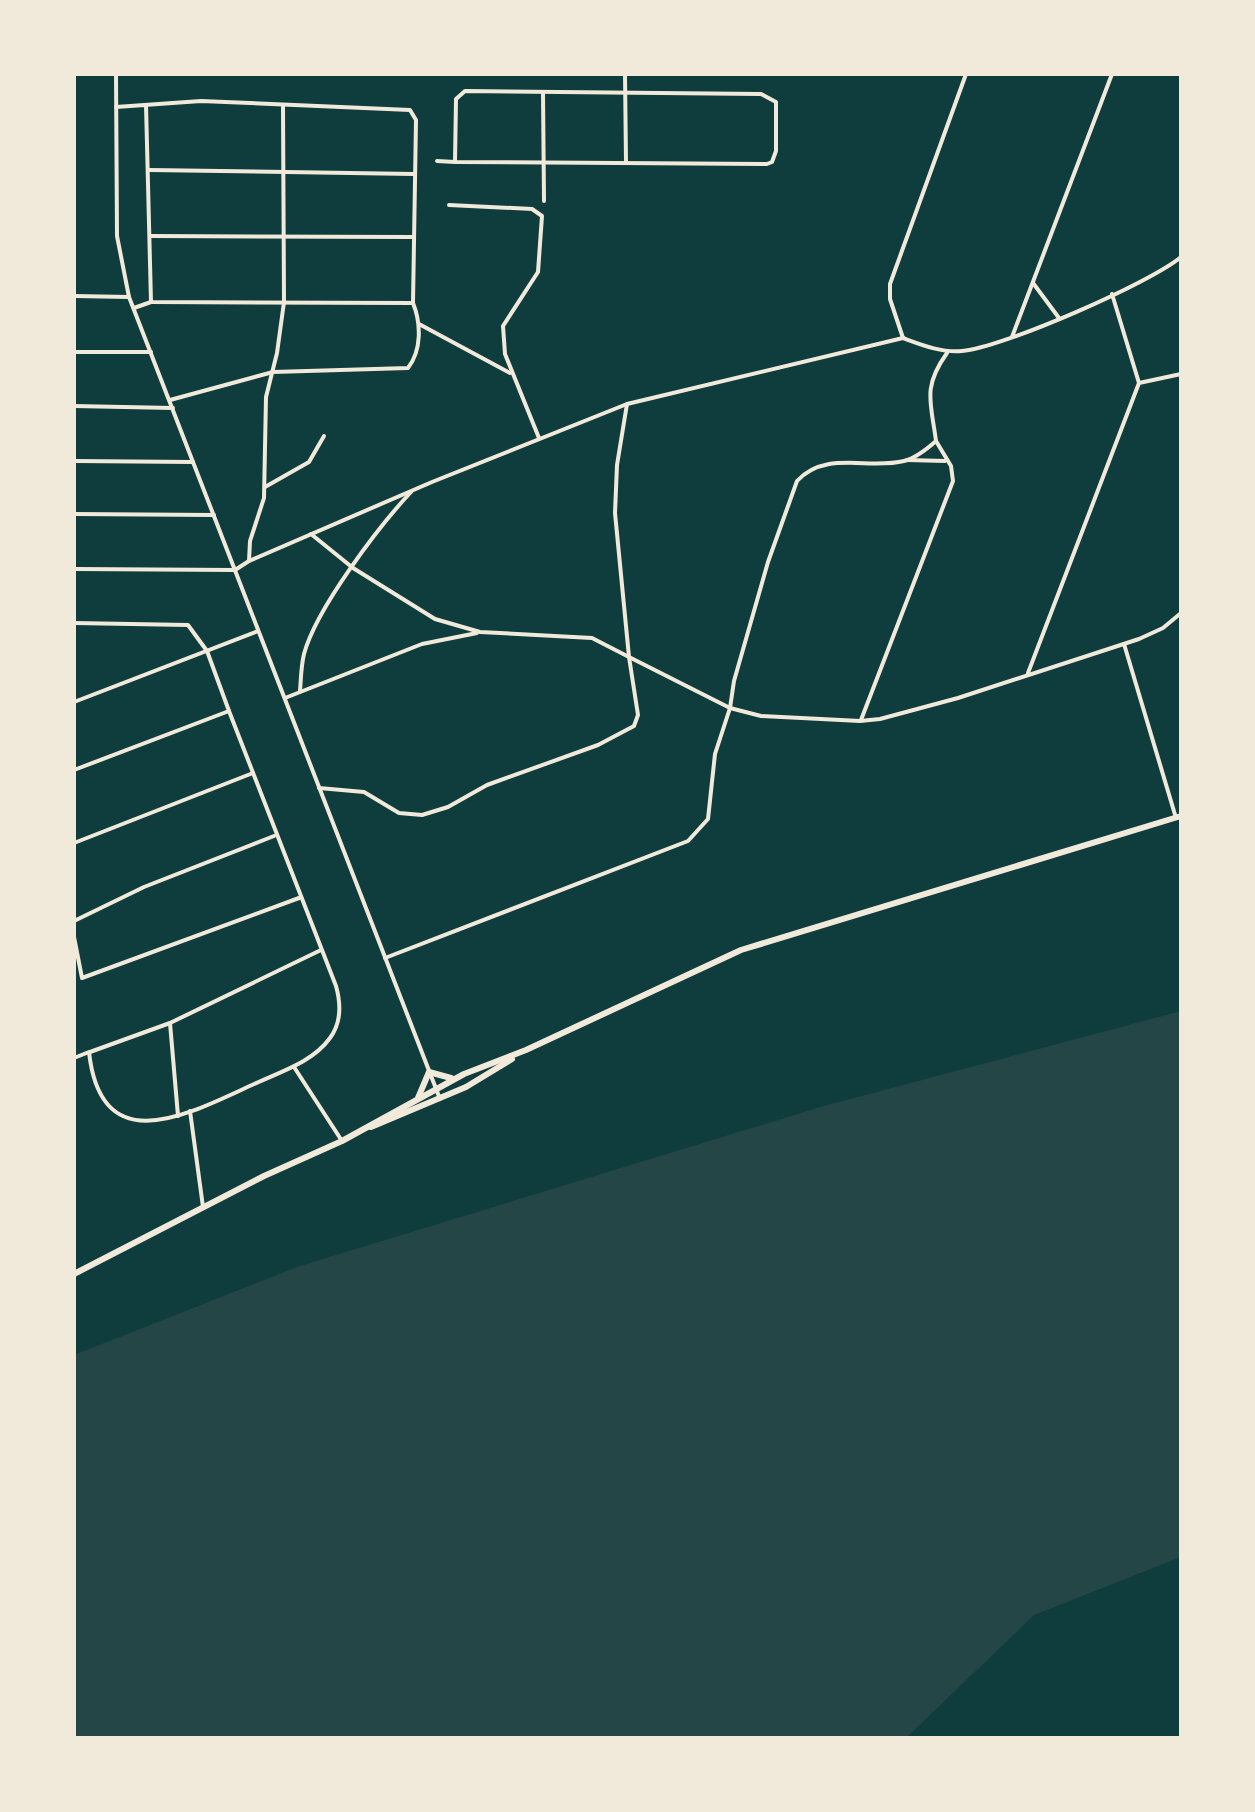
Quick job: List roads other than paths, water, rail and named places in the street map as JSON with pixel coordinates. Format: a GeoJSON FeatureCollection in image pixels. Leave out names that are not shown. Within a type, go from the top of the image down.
{"type":"FeatureCollection","features":[{"type":"Feature","properties":{"kind":"street"},"geometry":{"type":"LineString","coordinates":[[116,74],[117,236],[129,297],[440,1099]]}},
{"type":"Feature","properties":{"kind":"street"},"geometry":{"type":"LineString","coordinates":[[625,74],[626,163]]}},
{"type":"Feature","properties":{"kind":"street"},"geometry":{"type":"LineString","coordinates":[[903,338],[890,299],[890,284],[966,74]]}},
{"type":"Feature","properties":{"kind":"street"},"geometry":{"type":"LineString","coordinates":[[1012,337],[1112,74]]}},
{"type":"Feature","properties":{"kind":"street"},"geometry":{"type":"LineString","coordinates":[[543,92],[544,201]]}},
{"type":"Feature","properties":{"kind":"street"},"geometry":{"type":"LineString","coordinates":[[437,161],[455,162],[767,164],[772,162],[776,151],[776,102],[769,95],[625,92],[459,94],[455,105],[455,162]]}},
{"type":"Feature","properties":{"kind":"street"},"geometry":{"type":"LineString","coordinates":[[116,107],[201,101],[410,110],[416,120],[412,237],[413,303],[418,324],[415,356],[408,368],[273,372],[170,400]]}},
{"type":"Feature","properties":{"kind":"street"},"geometry":{"type":"LineString","coordinates":[[146,105],[151,302]]}},
{"type":"Feature","properties":{"kind":"street"},"geometry":{"type":"LineString","coordinates":[[249,561],[250,541],[261,513],[265,487],[266,397],[284,302],[283,105]]}},
{"type":"Feature","properties":{"kind":"street"},"geometry":{"type":"LineString","coordinates":[[149,170],[414,174]]}},
{"type":"Feature","properties":{"kind":"street"},"geometry":{"type":"LineString","coordinates":[[449,205],[532,209],[542,216],[538,272],[503,326],[505,354],[539,438]]}},
{"type":"Feature","properties":{"kind":"street"},"geometry":{"type":"LineString","coordinates":[[150,236],[412,237]]}},
{"type":"Feature","properties":{"kind":"street"},"geometry":{"type":"LineString","coordinates":[[74,569],[235,570],[249,561],[413,490],[627,404],[903,338],[948,352],[983,348],[1112,294],[1181,257]]}},
{"type":"Feature","properties":{"kind":"street"},"geometry":{"type":"LineString","coordinates":[[1033,283],[1059,318]]}},
{"type":"Feature","properties":{"kind":"street"},"geometry":{"type":"LineString","coordinates":[[1028,673],[1139,383],[1112,294]]}},
{"type":"Feature","properties":{"kind":"street"},"geometry":{"type":"LineString","coordinates":[[74,296],[129,297]]}},
{"type":"Feature","properties":{"kind":"street"},"geometry":{"type":"LineString","coordinates":[[134,308],[151,302],[413,303]]}},
{"type":"Feature","properties":{"kind":"street"},"geometry":{"type":"LineString","coordinates":[[418,324],[512,374]]}},
{"type":"Feature","properties":{"kind":"street"},"geometry":{"type":"LineString","coordinates":[[74,352],[151,352]]}},
{"type":"Feature","properties":{"kind":"street"},"geometry":{"type":"LineString","coordinates":[[860,721],[953,481],[951,466],[945,461],[936,441],[929,406],[931,380],[948,352]]}},
{"type":"Feature","properties":{"kind":"street"},"geometry":{"type":"LineString","coordinates":[[1139,383],[1181,374]]}},
{"type":"Feature","properties":{"kind":"street"},"geometry":{"type":"LineString","coordinates":[[319,788],[364,792],[399,813],[422,815],[448,807],[487,785],[598,745],[629,730],[637,721],[615,513],[617,465],[627,404]]}},
{"type":"Feature","properties":{"kind":"street"},"geometry":{"type":"LineString","coordinates":[[74,406],[173,408]]}},
{"type":"Feature","properties":{"kind":"street"},"geometry":{"type":"LineString","coordinates":[[265,487],[309,462],[324,436]]}},
{"type":"Feature","properties":{"kind":"street"},"geometry":{"type":"LineString","coordinates":[[906,460],[936,441]]}},
{"type":"Feature","properties":{"kind":"street"},"geometry":{"type":"LineString","coordinates":[[74,461],[193,462]]}},
{"type":"Feature","properties":{"kind":"street"},"geometry":{"type":"LineString","coordinates":[[385,958],[688,841],[708,819],[715,754],[730,708],[734,681],[754,623],[768,562],[797,481],[806,472],[821,465],[945,461]]}},
{"type":"Feature","properties":{"kind":"street"},"geometry":{"type":"LineString","coordinates":[[300,691],[305,651],[317,625],[389,515],[413,490]]}},
{"type":"Feature","properties":{"kind":"street"},"geometry":{"type":"LineString","coordinates":[[74,514],[214,515]]}},
{"type":"Feature","properties":{"kind":"street"},"geometry":{"type":"LineString","coordinates":[[311,534],[325,541],[353,568],[435,619],[480,632]]}},
{"type":"Feature","properties":{"kind":"street"},"geometry":{"type":"LineString","coordinates":[[285,698],[422,644],[480,632],[573,635],[592,638],[730,708],[761,716],[860,721],[901,715],[1124,644],[1163,628],[1181,613]]}},
{"type":"Feature","properties":{"kind":"street"},"geometry":{"type":"LineString","coordinates":[[74,623],[183,623],[193,628],[207,651],[339,997],[338,1025],[322,1047],[294,1067],[178,1116],[138,1121],[111,1109],[95,1089],[89,1052]]}},
{"type":"Feature","properties":{"kind":"street"},"geometry":{"type":"LineString","coordinates":[[74,702],[258,631]]}},
{"type":"Feature","properties":{"kind":"street"},"geometry":{"type":"LineString","coordinates":[[74,1274],[203,1207],[342,1141],[436,1088],[526,1050],[741,950],[1179,817],[1124,644]]}},
{"type":"Feature","properties":{"kind":"street"},"geometry":{"type":"LineString","coordinates":[[74,770],[229,711]]}},
{"type":"Feature","properties":{"kind":"street"},"geometry":{"type":"LineString","coordinates":[[74,843],[253,773]]}},
{"type":"Feature","properties":{"kind":"street"},"geometry":{"type":"LineString","coordinates":[[74,921],[144,887],[275,835]]}},
{"type":"Feature","properties":{"kind":"street"},"geometry":{"type":"LineString","coordinates":[[74,982],[299,898]]}},
{"type":"Feature","properties":{"kind":"street"},"geometry":{"type":"LineString","coordinates":[[74,937],[82,978]]}},
{"type":"Feature","properties":{"kind":"street"},"geometry":{"type":"LineString","coordinates":[[74,1058],[170,1023],[321,950]]}},
{"type":"Feature","properties":{"kind":"street"},"geometry":{"type":"LineString","coordinates":[[170,1023],[178,1116]]}},
{"type":"Feature","properties":{"kind":"street"},"geometry":{"type":"LineString","coordinates":[[364,1129],[440,1099],[526,1050]]}},
{"type":"Feature","properties":{"kind":"street"},"geometry":{"type":"LineString","coordinates":[[294,1067],[342,1141]]}},
{"type":"Feature","properties":{"kind":"street"},"geometry":{"type":"LineString","coordinates":[[429,1072],[457,1078]]}},
{"type":"Feature","properties":{"kind":"street"},"geometry":{"type":"LineString","coordinates":[[418,1098],[429,1072]]}},
{"type":"Feature","properties":{"kind":"street"},"geometry":{"type":"LineString","coordinates":[[190,1111],[203,1207]]}}]}
